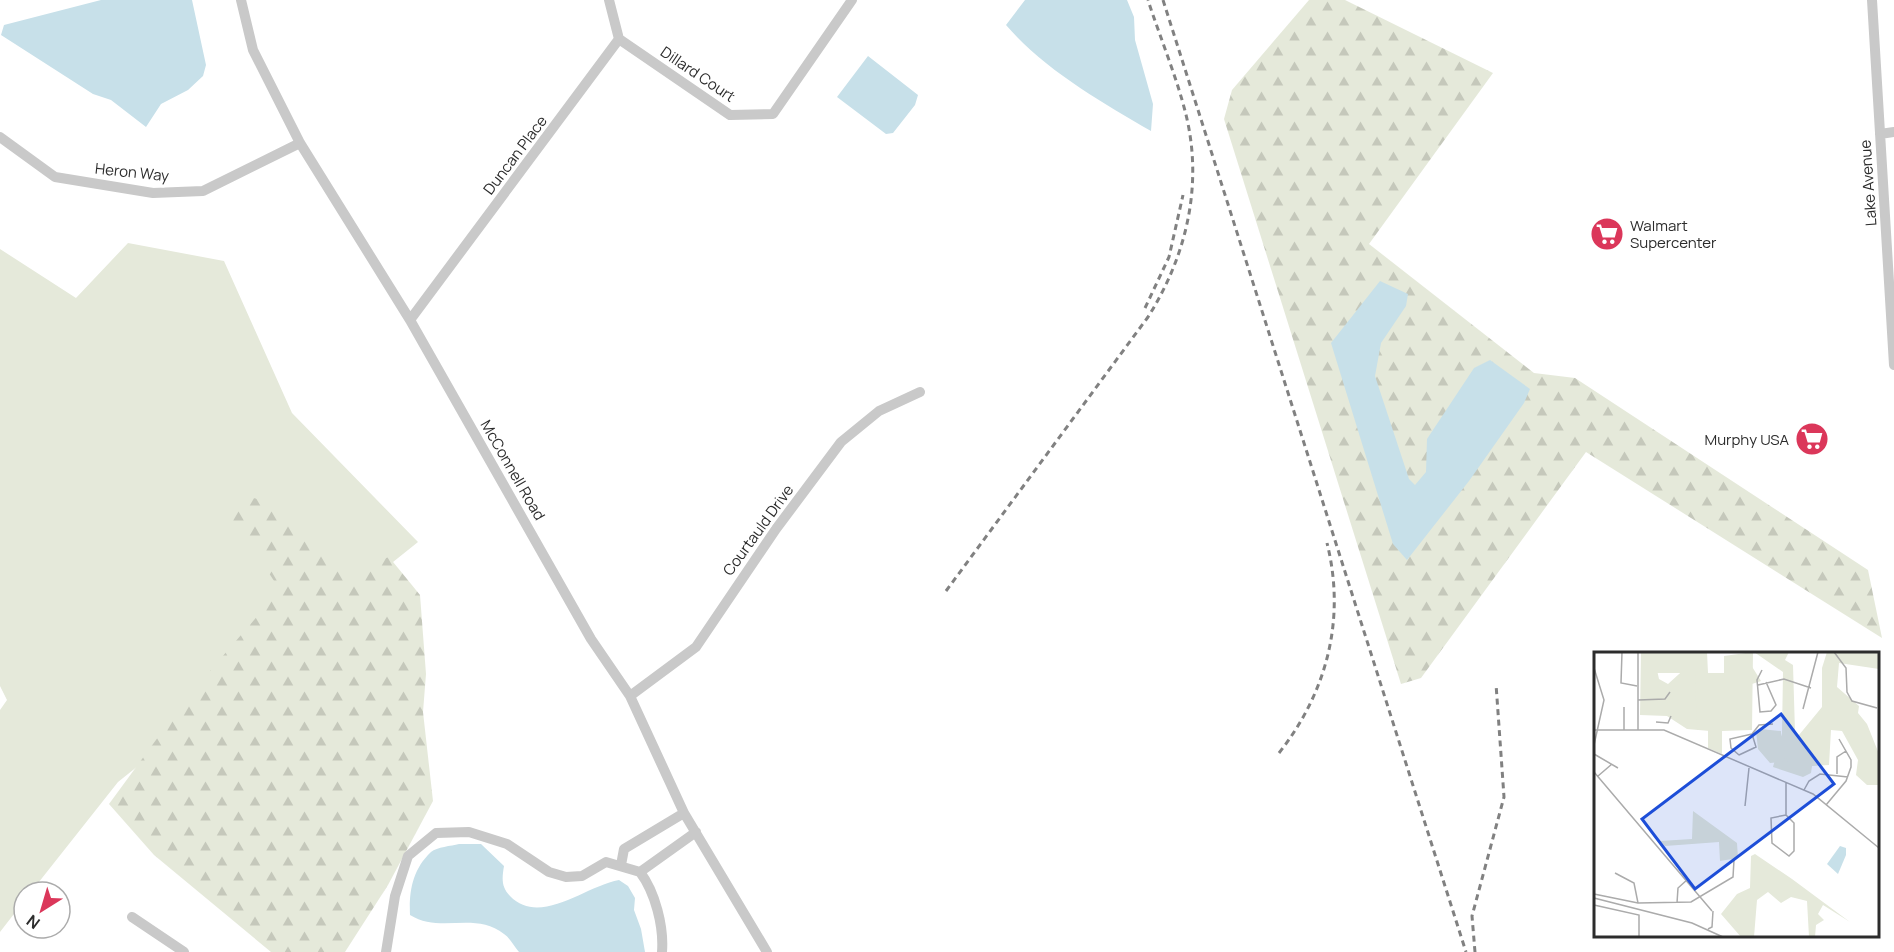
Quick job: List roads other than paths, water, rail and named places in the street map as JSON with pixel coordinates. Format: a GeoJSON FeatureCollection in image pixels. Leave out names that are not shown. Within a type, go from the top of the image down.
{"type":"FeatureCollection","features":[{"type":"Feature","properties":{"kind":"street","name":"McConnell Road"},"geometry":{"type":"LineString","coordinates":[[241,0],[253,50],[300,143],[410,321],[586,630],[630,696],[684,813],[766,952]]}},
{"type":"Feature","properties":{"kind":"street"},"geometry":{"type":"LineString","coordinates":[[609,0],[619,39]]}},
{"type":"Feature","properties":{"kind":"street","name":"Dillard Court"},"geometry":{"type":"LineString","coordinates":[[619,39],[730,115],[773,114],[852,0]]}},
{"type":"Feature","properties":{"kind":"street","name":"Lake Avenue"},"geometry":{"type":"LineString","coordinates":[[1872,0],[1894,365]]}},
{"type":"Feature","properties":{"kind":"street","name":"Duncan Place"},"geometry":{"type":"LineString","coordinates":[[410,321],[619,39]]}},
{"type":"Feature","properties":{"kind":"street"},"geometry":{"type":"LineString","coordinates":[[1880,134],[1894,132]]}},
{"type":"Feature","properties":{"kind":"street","name":"Heron Way"},"geometry":{"type":"LineString","coordinates":[[0,137],[55,177],[153,193],[203,191],[300,143]]}},
{"type":"Feature","properties":{"kind":"street","name":"Courtauld Drive"},"geometry":{"type":"LineString","coordinates":[[630,696],[696,646],[776,529],[841,442],[879,411],[920,392]]}},
{"type":"Feature","properties":{"kind":"street"},"geometry":{"type":"LineString","coordinates":[[621,865],[624,849],[684,813]]}},
{"type":"Feature","properties":{"kind":"street"},"geometry":{"type":"LineString","coordinates":[[386,952],[395,896],[408,856],[436,833],[469,832],[507,844],[549,872],[566,877],[582,876],[606,862],[640,872],[651,886],[663,941],[662,952]]}},
{"type":"Feature","properties":{"kind":"street"},"geometry":{"type":"LineString","coordinates":[[640,872],[696,832]]}},
{"type":"Feature","properties":{"kind":"street"},"geometry":{"type":"LineString","coordinates":[[132,917],[184,952]]}},
{"type":"Feature","properties":{"kind":"water"},"geometry":{"type":"Polygon","coordinates":[[[101,0],[192,0],[206,65],[203,76],[188,90],[161,104],[146,127],[111,100],[93,94],[1,35],[4,25],[101,0]]]}},
{"type":"Feature","properties":{"kind":"water"},"geometry":{"type":"Polygon","coordinates":[[[1025,0],[1127,0],[1134,17],[1135,40],[1153,104],[1151,131],[1074,84],[1021,41],[1006,25],[1025,0]]]}},
{"type":"Feature","properties":{"kind":"water"},"geometry":{"type":"Polygon","coordinates":[[[868,56],[918,95],[915,105],[893,133],[886,134],[837,97],[868,56]]]}},
{"type":"Feature","properties":{"kind":"water"},"geometry":{"type":"Polygon","coordinates":[[[1380,281],[1408,294],[1406,306],[1381,343],[1375,376],[1409,479],[1415,485],[1426,472],[1427,439],[1474,368],[1490,360],[1530,389],[1524,403],[1469,481],[1407,560],[1393,544],[1331,343],[1380,281]]]}},
{"type":"Feature","properties":{"kind":"water"},"geometry":{"type":"Polygon","coordinates":[[[459,844],[481,844],[504,866],[503,882],[507,893],[522,904],[535,907],[563,902],[619,880],[628,886],[635,898],[634,910],[641,929],[645,952],[519,952],[506,936],[493,927],[469,923],[433,923],[410,915],[411,890],[420,866],[434,850],[459,844]]]}},
{"type":"Feature","properties":{"kind":"railway"},"geometry":{"type":"LineString","coordinates":[[946,591],[1148,317],[1179,253],[1190,207],[1192,183],[1190,135],[1178,85],[1148,0]]}},
{"type":"Feature","properties":{"kind":"railway"},"geometry":{"type":"LineString","coordinates":[[1163,0],[1466,952]]}},
{"type":"Feature","properties":{"kind":"railway"},"geometry":{"type":"LineString","coordinates":[[1145,308],[1169,257],[1183,195]]}},
{"type":"Feature","properties":{"kind":"railway"},"geometry":{"type":"LineString","coordinates":[[1279,753],[1296,730],[1309,705],[1328,654],[1333,627],[1334,599],[1327,543]]}},
{"type":"Feature","properties":{"kind":"railway"},"geometry":{"type":"LineString","coordinates":[[1475,952],[1472,916],[1504,797],[1496,684]]}},
{"type":"Feature","properties":{"kind":"place","name":"Walmart Supercenter"},"geometry":{"type":"Point","coordinates":[1607,234]}},
{"type":"Feature","properties":{"kind":"place","name":"Murphy USA"},"geometry":{"type":"Point","coordinates":[1812,439]}}]}
